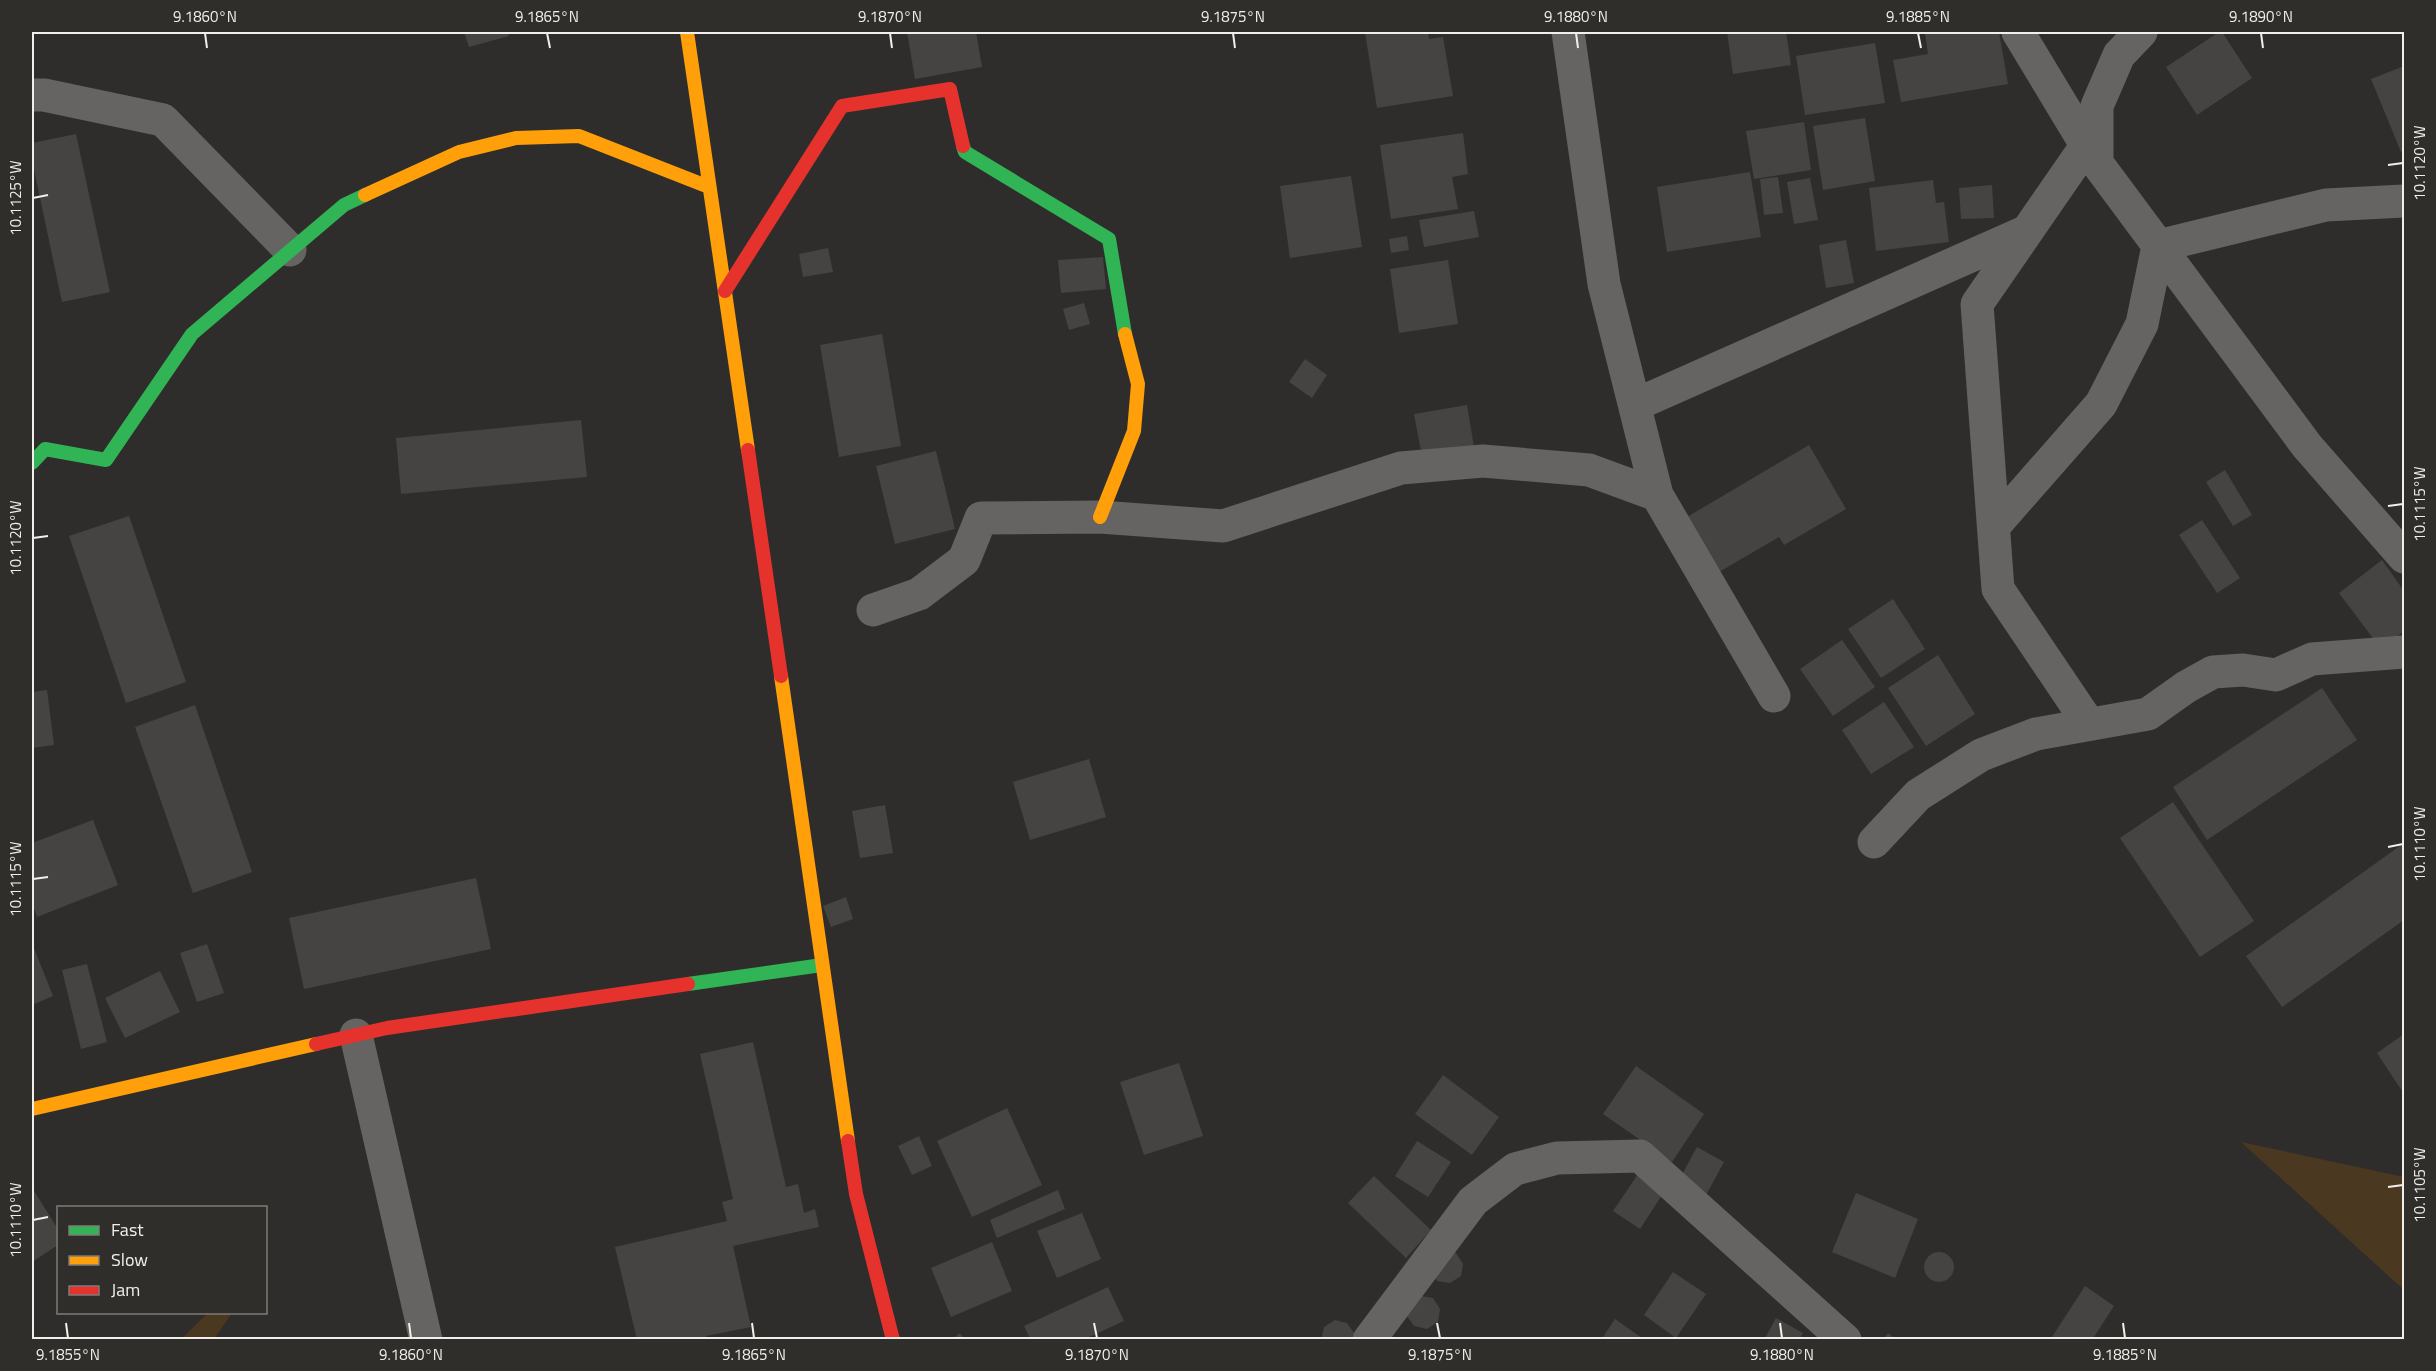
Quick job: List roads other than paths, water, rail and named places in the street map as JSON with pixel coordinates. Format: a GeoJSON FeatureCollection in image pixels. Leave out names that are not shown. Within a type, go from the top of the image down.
{"type":"FeatureCollection","features":[{"type":"Feature","properties":{"kind":"street"},"geometry":{"type":"LineString","coordinates":[[687,32],[856,1194],[893,1340]]}},
{"type":"Feature","properties":{"kind":"street"},"geometry":{"type":"LineString","coordinates":[[1568,32],[1604,284],[1657,495],[1774,696]]}},
{"type":"Feature","properties":{"kind":"street"},"geometry":{"type":"LineString","coordinates":[[2018,32],[2092,154],[2158,246],[2307,446],[2404,557]]}},
{"type":"Feature","properties":{"kind":"street"},"geometry":{"type":"LineString","coordinates":[[2090,724],[1998,589],[1977,304],[2027,231],[2092,154],[2097,106],[2119,55],[2141,32]]}},
{"type":"Feature","properties":{"kind":"street"},"geometry":{"type":"LineString","coordinates":[[724,291],[842,106],[950,89],[965,152],[1109,238],[1120,313],[1138,384],[1134,431],[1100,517]]}},
{"type":"Feature","properties":{"kind":"street"},"geometry":{"type":"LineString","coordinates":[[32,95],[44,95],[163,120],[290,250]]}},
{"type":"Feature","properties":{"kind":"street"},"geometry":{"type":"LineString","coordinates":[[32,463],[45,449],[106,460],[192,334],[344,205],[459,152],[516,138],[579,136],[710,187]]}},
{"type":"Feature","properties":{"kind":"street"},"geometry":{"type":"LineString","coordinates":[[2158,246],[2326,204],[2404,201]]}},
{"type":"Feature","properties":{"kind":"street"},"geometry":{"type":"LineString","coordinates":[[1635,405],[2027,231]]}},
{"type":"Feature","properties":{"kind":"street"},"geometry":{"type":"LineString","coordinates":[[1994,526],[2101,404],[2142,324],[2158,246]]}},
{"type":"Feature","properties":{"kind":"street"},"geometry":{"type":"LineString","coordinates":[[873,610],[919,594],[964,560],[981,518],[1100,517],[1222,526],[1401,468],[1483,461],[1589,470],[1657,495]]}},
{"type":"Feature","properties":{"kind":"street"},"geometry":{"type":"LineString","coordinates":[[1874,842],[1918,795],[1981,755],[2036,734],[2148,714],[2186,687],[2213,672],[2243,670],[2276,675],[2312,659],[2404,652]]}},
{"type":"Feature","properties":{"kind":"street"},"geometry":{"type":"LineString","coordinates":[[32,1109],[387,1028],[822,964]]}},
{"type":"Feature","properties":{"kind":"street"},"geometry":{"type":"LineString","coordinates":[[356,1035],[426,1340]]}},
{"type":"Feature","properties":{"kind":"street"},"geometry":{"type":"LineString","coordinates":[[1369,1340],[1473,1201],[1515,1169],[1557,1158],[1640,1156],[1845,1340]]}}]}
